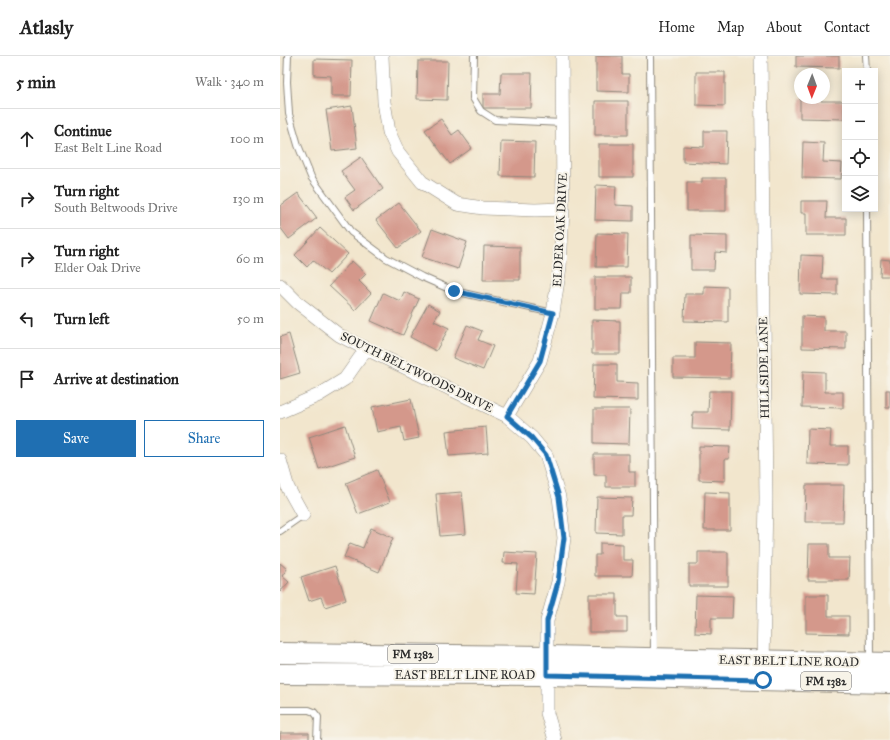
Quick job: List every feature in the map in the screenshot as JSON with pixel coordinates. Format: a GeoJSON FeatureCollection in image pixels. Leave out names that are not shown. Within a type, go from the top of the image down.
{"type":"FeatureCollection","features":[{"type":"Feature","properties":{"kind":"main road","name":"EAST BELT LINE ROAD"},"geometry":{"type":"LineString","coordinates":[[280,653],[547,656],[890,663]]}},
{"type":"Feature","properties":{"kind":"main road","name":"EAST BELT LINE ROAD"},"geometry":{"type":"LineString","coordinates":[[280,674],[547,675],[890,683]]}},
{"type":"Feature","properties":{"kind":"street"},"geometry":{"type":"LineString","coordinates":[[382,56],[384,102],[389,132],[398,152],[422,182],[457,204],[483,208],[535,210],[563,209]]}},
{"type":"Feature","properties":{"kind":"street","name":"ELDER OAK DRIVE"},"geometry":{"type":"LineString","coordinates":[[507,416],[540,361],[553,313],[560,267],[563,209],[562,56]]}},
{"type":"Feature","properties":{"kind":"street","name":"HILLSIDE LANE"},"geometry":{"type":"LineString","coordinates":[[761,56],[766,498],[763,680]]}},
{"type":"Feature","properties":{"kind":"street","name":"SOUTH BELTWOODS DRIVE"},"geometry":{"type":"LineString","coordinates":[[280,285],[298,303],[339,335],[507,416],[532,438],[546,455],[559,497],[564,538],[558,582],[547,621],[546,713],[555,740]]}},
{"type":"Feature","properties":{"kind":"street"},"geometry":{"type":"LineString","coordinates":[[280,412],[319,395],[346,379],[366,349]]}},
{"type":"Feature","properties":{"kind":"street"},"geometry":{"type":"LineString","coordinates":[[280,460],[288,488],[303,515]]}},
{"type":"Feature","properties":{"kind":"lane"},"geometry":{"type":"LineString","coordinates":[[288,56],[287,82],[289,114],[298,145],[311,177],[351,232],[386,258],[422,277],[454,291],[553,313]]}},
{"type":"Feature","properties":{"kind":"lane"},"geometry":{"type":"LineString","coordinates":[[474,56],[473,98],[481,111],[495,120],[563,124]]}},
{"type":"Feature","properties":{"kind":"lane"},"geometry":{"type":"LineString","coordinates":[[650,56],[654,658]]}},
{"type":"Feature","properties":{"kind":"lane"},"geometry":{"type":"LineString","coordinates":[[866,56],[866,68]]}},
{"type":"Feature","properties":{"kind":"lane"},"geometry":{"type":"LineString","coordinates":[[867,212],[870,662]]}},
{"type":"Feature","properties":{"kind":"lane"},"geometry":{"type":"LineString","coordinates":[[280,531],[303,515]]}},
{"type":"Feature","properties":{"kind":"lane"},"geometry":{"type":"LineString","coordinates":[[280,710],[309,710],[314,712],[318,717],[317,740]]}},
{"type":"Feature","properties":{"kind":"building"},"geometry":{"type":"Polygon","coordinates":[[[596,56],[622,56],[622,74],[629,74],[629,92],[596,91],[596,56]]]}},
{"type":"Feature","properties":{"kind":"building"},"geometry":{"type":"Polygon","coordinates":[[[796,56],[839,56],[839,68],[796,67],[796,56]]]}},
{"type":"Feature","properties":{"kind":"building"},"geometry":{"type":"Polygon","coordinates":[[[314,59],[352,60],[351,96],[331,96],[331,76],[314,75],[314,59]]]}},
{"type":"Feature","properties":{"kind":"building"},"geometry":{"type":"Polygon","coordinates":[[[418,61],[448,61],[447,100],[417,99],[418,61]]]}},
{"type":"Feature","properties":{"kind":"building"},"geometry":{"type":"Polygon","coordinates":[[[696,72],[725,72],[725,106],[696,105],[696,72]]]}},
{"type":"Feature","properties":{"kind":"building"},"geometry":{"type":"Polygon","coordinates":[[[501,73],[532,73],[531,108],[483,108],[483,94],[500,94],[501,73]]]}},
{"type":"Feature","properties":{"kind":"building"},"geometry":{"type":"Polygon","coordinates":[[[595,101],[628,101],[628,135],[595,135],[595,101]]]}},
{"type":"Feature","properties":{"kind":"building"},"geometry":{"type":"Polygon","coordinates":[[[830,101],[842,101],[842,119],[800,118],[800,104],[830,104],[830,101]]]}},
{"type":"Feature","properties":{"kind":"building"},"geometry":{"type":"Polygon","coordinates":[[[352,106],[357,148],[332,151],[326,110],[352,106]]]}},
{"type":"Feature","properties":{"kind":"building"},"geometry":{"type":"Polygon","coordinates":[[[441,119],[452,135],[459,130],[472,148],[450,164],[425,130],[441,119]]]}},
{"type":"Feature","properties":{"kind":"building"},"geometry":{"type":"Polygon","coordinates":[[[704,131],[727,131],[726,164],[683,162],[683,146],[704,147],[704,131]]]}},
{"type":"Feature","properties":{"kind":"building"},"geometry":{"type":"Polygon","coordinates":[[[501,141],[535,142],[534,177],[500,176],[501,141]]]}},
{"type":"Feature","properties":{"kind":"building"},"geometry":{"type":"Polygon","coordinates":[[[803,142],[824,143],[823,162],[842,163],[841,179],[802,178],[803,142]]]}},
{"type":"Feature","properties":{"kind":"building"},"geometry":{"type":"Polygon","coordinates":[[[599,144],[633,144],[633,177],[599,177],[599,144]]]}},
{"type":"Feature","properties":{"kind":"building"},"geometry":{"type":"Polygon","coordinates":[[[361,157],[383,189],[354,210],[345,197],[355,190],[341,171],[361,157]]]}},
{"type":"Feature","properties":{"kind":"building"},"geometry":{"type":"Polygon","coordinates":[[[702,178],[726,178],[726,211],[687,211],[687,182],[702,182],[702,178]]]}},
{"type":"Feature","properties":{"kind":"building"},"geometry":{"type":"Polygon","coordinates":[[[596,185],[616,186],[615,205],[633,206],[633,221],[595,220],[596,185]]]}},
{"type":"Feature","properties":{"kind":"building"},"geometry":{"type":"Polygon","coordinates":[[[298,193],[317,218],[289,239],[280,227],[280,206],[298,193]]]}},
{"type":"Feature","properties":{"kind":"building"},"geometry":{"type":"Polygon","coordinates":[[[801,201],[827,201],[826,218],[846,218],[846,235],[806,235],[806,213],[801,213],[801,201]]]}},
{"type":"Feature","properties":{"kind":"building"},"geometry":{"type":"Polygon","coordinates":[[[399,203],[421,231],[398,248],[376,220],[399,203]]]}},
{"type":"Feature","properties":{"kind":"building"},"geometry":{"type":"Polygon","coordinates":[[[320,228],[348,254],[329,274],[313,260],[307,267],[295,255],[320,228]]]}},
{"type":"Feature","properties":{"kind":"building"},"geometry":{"type":"Polygon","coordinates":[[[432,229],[467,242],[458,269],[422,257],[432,229]]]}},
{"type":"Feature","properties":{"kind":"building"},"geometry":{"type":"Polygon","coordinates":[[[597,233],[628,234],[627,267],[596,267],[597,233]]]}},
{"type":"Feature","properties":{"kind":"building"},"geometry":{"type":"Polygon","coordinates":[[[691,235],[727,236],[727,253],[715,252],[714,270],[691,270],[691,235]]]}},
{"type":"Feature","properties":{"kind":"building"},"geometry":{"type":"Polygon","coordinates":[[[484,246],[520,247],[520,280],[483,280],[484,246]]]}},
{"type":"Feature","properties":{"kind":"building"},"geometry":{"type":"Polygon","coordinates":[[[801,255],[823,256],[822,279],[837,279],[837,295],[800,294],[801,255]]]}},
{"type":"Feature","properties":{"kind":"building"},"geometry":{"type":"Polygon","coordinates":[[[881,259],[890,260],[890,276],[880,276],[881,259]]]}},
{"type":"Feature","properties":{"kind":"building"},"geometry":{"type":"Polygon","coordinates":[[[352,261],[366,274],[359,281],[371,293],[355,310],[329,286],[352,261]]]}},
{"type":"Feature","properties":{"kind":"building"},"geometry":{"type":"Polygon","coordinates":[[[595,277],[631,277],[631,293],[623,293],[622,309],[595,309],[595,277]]]}},
{"type":"Feature","properties":{"kind":"building"},"geometry":{"type":"Polygon","coordinates":[[[704,286],[728,287],[728,322],[684,321],[685,294],[704,294],[704,286]]]}},
{"type":"Feature","properties":{"kind":"building"},"geometry":{"type":"Polygon","coordinates":[[[404,292],[419,299],[403,335],[371,321],[383,293],[400,301],[404,292]]]}},
{"type":"Feature","properties":{"kind":"building"},"geometry":{"type":"Polygon","coordinates":[[[428,304],[440,311],[434,321],[449,328],[436,351],[410,337],[428,304]]]}},
{"type":"Feature","properties":{"kind":"building"},"geometry":{"type":"Polygon","coordinates":[[[802,316],[824,317],[824,331],[846,331],[846,349],[802,348],[802,316]]]}},
{"type":"Feature","properties":{"kind":"building"},"geometry":{"type":"Polygon","coordinates":[[[592,320],[620,321],[620,354],[592,354],[592,320]]]}},
{"type":"Feature","properties":{"kind":"building"},"geometry":{"type":"Polygon","coordinates":[[[467,325],[482,331],[478,340],[493,346],[483,370],[453,358],[467,325]]]}},
{"type":"Feature","properties":{"kind":"building"},"geometry":{"type":"Polygon","coordinates":[[[289,334],[300,373],[280,379],[280,337],[289,334]]]}},
{"type":"Feature","properties":{"kind":"building"},"geometry":{"type":"Polygon","coordinates":[[[695,342],[731,343],[730,378],[673,377],[673,358],[695,358],[695,342]]]}},
{"type":"Feature","properties":{"kind":"building"},"geometry":{"type":"Polygon","coordinates":[[[594,364],[617,364],[617,382],[638,383],[638,400],[593,399],[594,364]]]}},
{"type":"Feature","properties":{"kind":"building"},"geometry":{"type":"Polygon","coordinates":[[[803,371],[825,372],[825,392],[843,392],[843,408],[802,407],[803,371]]]}},
{"type":"Feature","properties":{"kind":"building"},"geometry":{"type":"Polygon","coordinates":[[[886,390],[890,390],[890,408],[886,408],[886,390]]]}},
{"type":"Feature","properties":{"kind":"building"},"geometry":{"type":"Polygon","coordinates":[[[709,391],[731,391],[730,430],[692,429],[693,412],[708,412],[709,391]]]}},
{"type":"Feature","properties":{"kind":"building"},"geometry":{"type":"Polygon","coordinates":[[[411,399],[419,438],[404,441],[401,427],[377,432],[372,407],[411,399]]]}},
{"type":"Feature","properties":{"kind":"building"},"geometry":{"type":"Polygon","coordinates":[[[594,409],[630,409],[629,444],[594,443],[594,409]]]}},
{"type":"Feature","properties":{"kind":"building"},"geometry":{"type":"Polygon","coordinates":[[[345,425],[355,457],[319,469],[309,437],[345,425]]]}},
{"type":"Feature","properties":{"kind":"building"},"geometry":{"type":"Polygon","coordinates":[[[486,427],[488,453],[449,456],[446,431],[486,427]]]}},
{"type":"Feature","properties":{"kind":"building"},"geometry":{"type":"Polygon","coordinates":[[[808,429],[831,430],[830,446],[848,446],[848,465],[807,464],[808,429]]]}},
{"type":"Feature","properties":{"kind":"building"},"geometry":{"type":"Polygon","coordinates":[[[699,446],[730,447],[729,459],[725,459],[725,481],[699,480],[699,446]]]}},
{"type":"Feature","properties":{"kind":"building"},"geometry":{"type":"Polygon","coordinates":[[[594,454],[629,454],[629,472],[635,472],[635,487],[606,487],[606,475],[594,475],[594,454]]]}},
{"type":"Feature","properties":{"kind":"building"},"geometry":{"type":"Polygon","coordinates":[[[377,470],[390,502],[358,514],[346,483],[377,470]]]}},
{"type":"Feature","properties":{"kind":"building"},"geometry":{"type":"Polygon","coordinates":[[[806,485],[844,485],[843,522],[805,522],[806,485]]]}},
{"type":"Feature","properties":{"kind":"building"},"geometry":{"type":"Polygon","coordinates":[[[462,492],[466,534],[440,536],[436,494],[462,492]]]}},
{"type":"Feature","properties":{"kind":"building"},"geometry":{"type":"Polygon","coordinates":[[[705,492],[730,493],[730,530],[704,530],[705,492]]]}},
{"type":"Feature","properties":{"kind":"building"},"geometry":{"type":"Polygon","coordinates":[[[597,497],[632,498],[631,515],[622,515],[622,534],[596,533],[597,497]]]}},
{"type":"Feature","properties":{"kind":"building"},"geometry":{"type":"Polygon","coordinates":[[[371,528],[393,538],[379,572],[344,557],[350,543],[363,548],[371,528]]]}},
{"type":"Feature","properties":{"kind":"building"},"geometry":{"type":"Polygon","coordinates":[[[600,543],[623,544],[623,560],[633,560],[632,576],[595,576],[595,555],[600,555],[600,543]]]}},
{"type":"Feature","properties":{"kind":"building"},"geometry":{"type":"Polygon","coordinates":[[[809,544],[829,544],[829,558],[850,558],[849,580],[808,580],[809,544]]]}},
{"type":"Feature","properties":{"kind":"building"},"geometry":{"type":"Polygon","coordinates":[[[504,552],[537,554],[534,594],[516,593],[518,564],[503,563],[504,552]]]}},
{"type":"Feature","properties":{"kind":"building"},"geometry":{"type":"Polygon","coordinates":[[[698,552],[728,552],[728,586],[689,586],[689,564],[698,564],[698,552]]]}},
{"type":"Feature","properties":{"kind":"building"},"geometry":{"type":"Polygon","coordinates":[[[280,563],[287,569],[282,576],[289,582],[280,592],[280,563]]]}},
{"type":"Feature","properties":{"kind":"building"},"geometry":{"type":"Polygon","coordinates":[[[335,566],[346,600],[325,607],[321,597],[309,601],[301,577],[335,566]]]}},
{"type":"Feature","properties":{"kind":"building"},"geometry":{"type":"Polygon","coordinates":[[[589,594],[617,594],[617,617],[627,617],[627,632],[589,632],[589,594]]]}},
{"type":"Feature","properties":{"kind":"building"},"geometry":{"type":"Polygon","coordinates":[[[696,595],[733,596],[732,618],[711,618],[711,634],[695,633],[696,595]]]}},
{"type":"Feature","properties":{"kind":"building"},"geometry":{"type":"Polygon","coordinates":[[[806,595],[828,595],[828,616],[849,616],[849,634],[806,633],[806,595]]]}},
{"type":"Feature","properties":{"kind":"building"},"geometry":{"type":"Polygon","coordinates":[[[280,733],[309,733],[309,740],[280,740],[280,733]]]}},
{"type":"Feature","properties":{"kind":"route"},"geometry":{"type":"LineString","coordinates":[[454,291],[553,313],[540,361],[507,416],[532,438],[546,455],[559,497],[564,538],[558,582],[547,621],[547,675],[763,680]]}}]}
